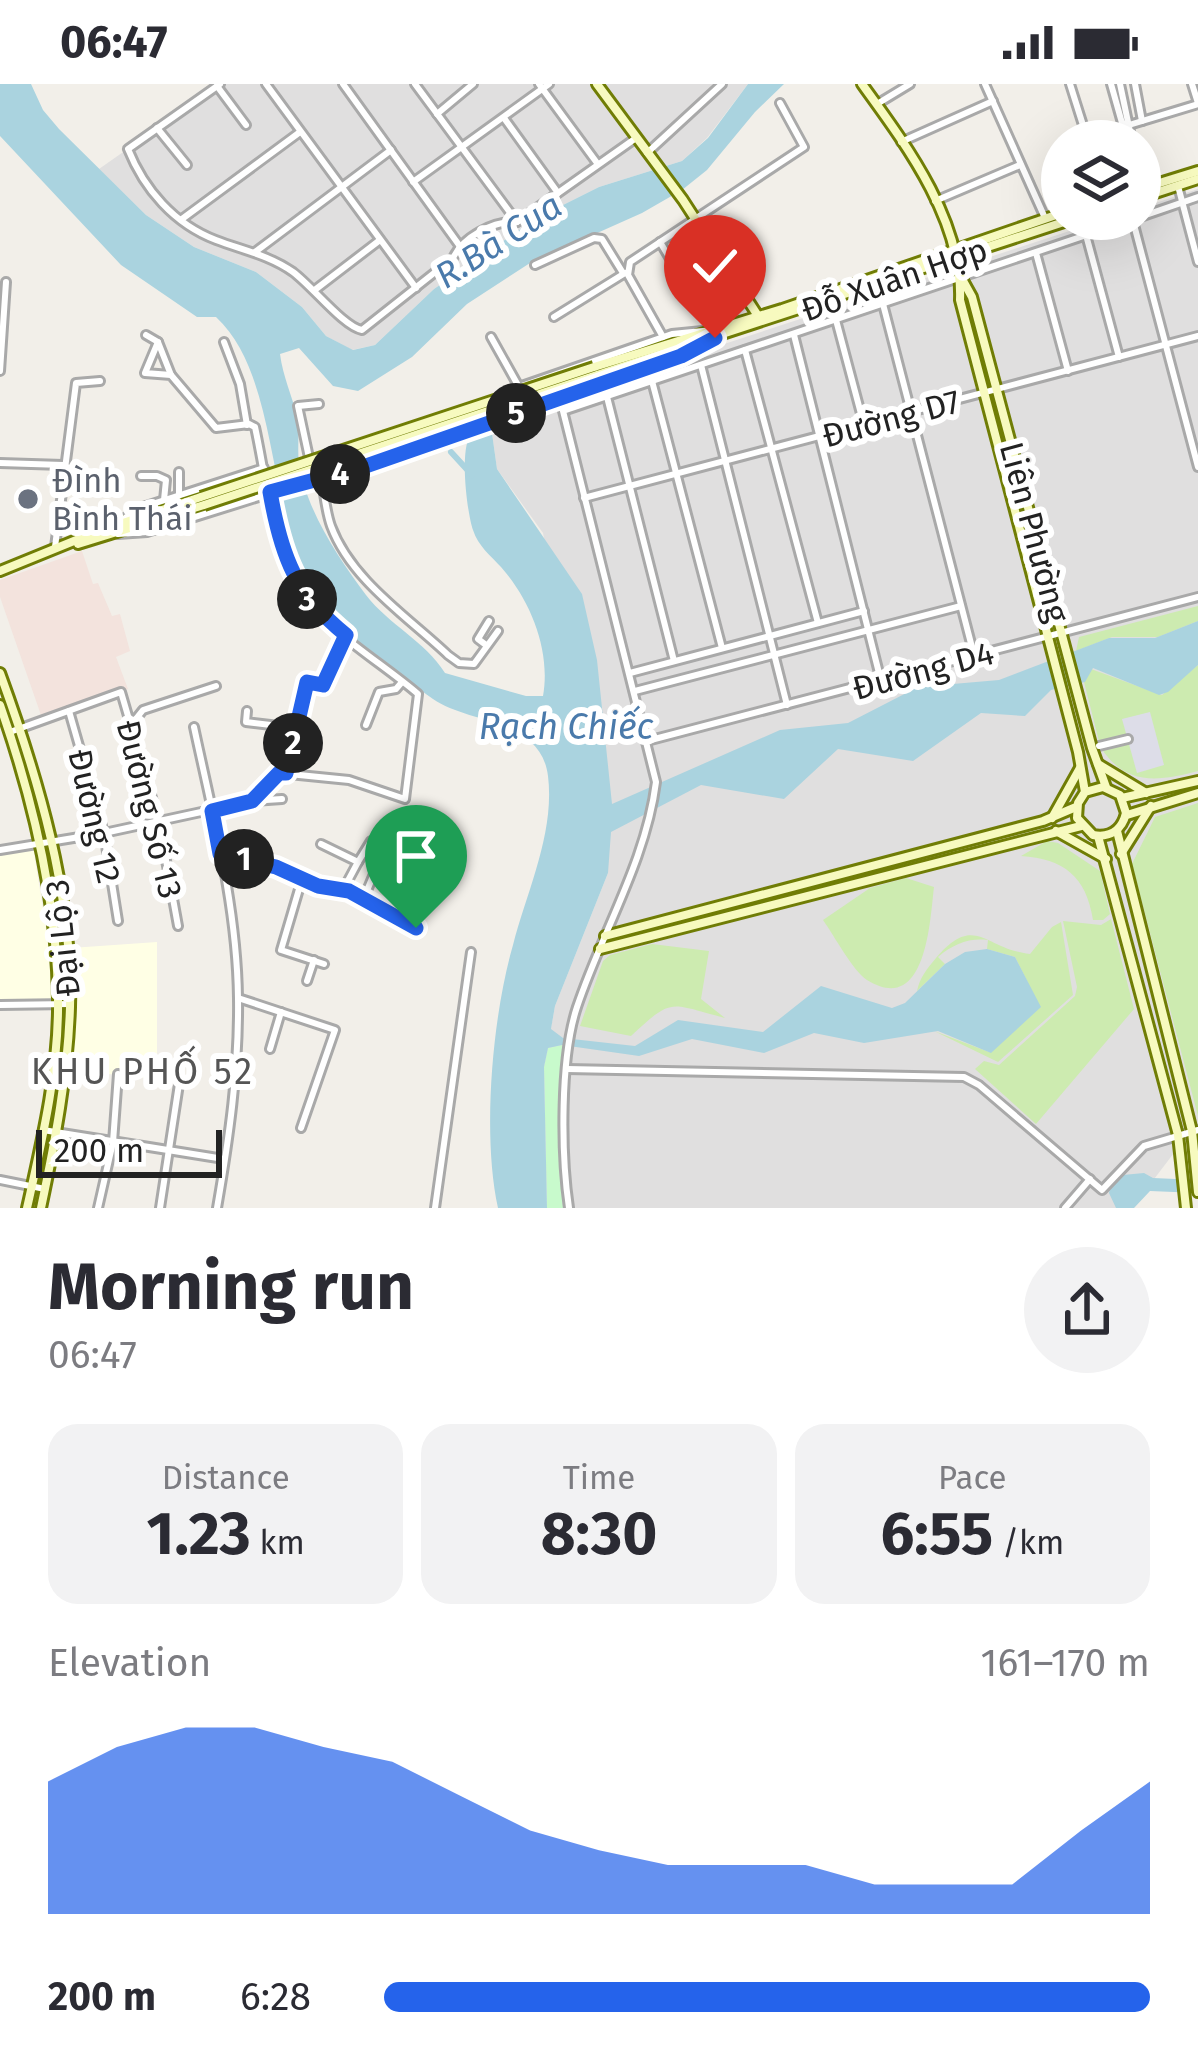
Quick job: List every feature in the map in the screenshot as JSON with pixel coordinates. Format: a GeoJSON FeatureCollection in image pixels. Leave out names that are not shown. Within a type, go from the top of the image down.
{"type":"FeatureCollection","features":[{"type":"Feature","properties":{"kind":"street"},"geometry":{"type":"LineString","coordinates":[[266,84],[416,288]]}},
{"type":"Feature","properties":{"kind":"street"},"geometry":{"type":"LineString","coordinates":[[343,84],[459,245]]}},
{"type":"Feature","properties":{"kind":"street"},"geometry":{"type":"LineString","coordinates":[[415,84],[517,222]]}},
{"type":"Feature","properties":{"kind":"street"},"geometry":{"type":"LineString","coordinates":[[437,114],[473,84]]}},
{"type":"Feature","properties":{"kind":"street"},"geometry":{"type":"LineString","coordinates":[[597,84],[683,200],[760,320]]}},
{"type":"Feature","properties":{"kind":"street"},"geometry":{"type":"LineString","coordinates":[[649,155],[722,84]]}},
{"type":"Feature","properties":{"kind":"street","name":"Liên Phường"},"geometry":{"type":"LineString","coordinates":[[866,84],[935,201],[956,253],[960,300],[1085,792]]}},
{"type":"Feature","properties":{"kind":"street"},"geometry":{"type":"LineString","coordinates":[[877,105],[910,84]]}},
{"type":"Feature","properties":{"kind":"street"},"geometry":{"type":"LineString","coordinates":[[985,84],[1041,209]]}},
{"type":"Feature","properties":{"kind":"street"},"geometry":{"type":"LineString","coordinates":[[1070,84],[1081,120]]}},
{"type":"Feature","properties":{"kind":"street"},"geometry":{"type":"LineString","coordinates":[[1111,84],[1121,120]]}},
{"type":"Feature","properties":{"kind":"street"},"geometry":{"type":"LineString","coordinates":[[1120,84],[1128,120]]}},
{"type":"Feature","properties":{"kind":"street"},"geometry":{"type":"LineString","coordinates":[[1135,84],[1142,120]]}},
{"type":"Feature","properties":{"kind":"street"},"geometry":{"type":"LineString","coordinates":[[1145,120],[1198,103],[1192,84]]}},
{"type":"Feature","properties":{"kind":"street"},"geometry":{"type":"LineString","coordinates":[[246,125],[219,85],[128,149],[157,200],[181,220],[214,240],[255,252],[316,289],[349,328],[362,330],[453,258],[459,245],[501,220],[517,222],[636,138]]}},
{"type":"Feature","properties":{"kind":"street"},"geometry":{"type":"LineString","coordinates":[[413,182],[543,86],[598,164]]}},
{"type":"Feature","properties":{"kind":"street"},"geometry":{"type":"LineString","coordinates":[[901,142],[993,101]]}},
{"type":"Feature","properties":{"kind":"street"},"geometry":{"type":"LineString","coordinates":[[554,317],[804,147],[780,103]]}},
{"type":"Feature","properties":{"kind":"street"},"geometry":{"type":"LineString","coordinates":[[504,117],[558,193]]}},
{"type":"Feature","properties":{"kind":"street"},"geometry":{"type":"LineString","coordinates":[[158,128],[187,165]]}},
{"type":"Feature","properties":{"kind":"street"},"geometry":{"type":"LineString","coordinates":[[181,220],[300,133]]}},
{"type":"Feature","properties":{"kind":"street"},"geometry":{"type":"LineString","coordinates":[[255,252],[391,150]]}},
{"type":"Feature","properties":{"kind":"street"},"geometry":{"type":"LineString","coordinates":[[935,201],[1021,164]]}},
{"type":"Feature","properties":{"kind":"street"},"geometry":{"type":"LineString","coordinates":[[1161,188],[1178,186],[1198,175]]}},
{"type":"Feature","properties":{"kind":"street"},"geometry":{"type":"LineString","coordinates":[[1161,185],[1198,175]]}},
{"type":"Feature","properties":{"kind":"street"},"geometry":{"type":"LineString","coordinates":[[1178,186],[1198,262]]}},
{"type":"Feature","properties":{"kind":"street"},"geometry":{"type":"LineString","coordinates":[[1161,209],[1198,197]]}},
{"type":"Feature","properties":{"kind":"street","name":"Đỗ Xuân Hợp"},"geometry":{"type":"LineString","coordinates":[[116,530],[760,320],[1041,220]]}},
{"type":"Feature","properties":{"kind":"street","name":"Đỗ Xuân Hợp"},"geometry":{"type":"LineString","coordinates":[[956,253],[1041,228]]}},
{"type":"Feature","properties":{"kind":"street"},"geometry":{"type":"LineString","coordinates":[[535,266],[594,238],[602,239],[663,337]]}},
{"type":"Feature","properties":{"kind":"street"},"geometry":{"type":"LineString","coordinates":[[316,289],[380,240]]}},
{"type":"Feature","properties":{"kind":"street"},"geometry":{"type":"LineString","coordinates":[[568,1208],[568,1050],[577,1009],[652,814],[656,782],[563,411],[1071,240]]}},
{"type":"Feature","properties":{"kind":"street"},"geometry":{"type":"LineString","coordinates":[[1087,240],[1119,357]]}},
{"type":"Feature","properties":{"kind":"street"},"geometry":{"type":"LineString","coordinates":[[1141,240],[1198,467]]}},
{"type":"Feature","properties":{"kind":"street"},"geometry":{"type":"LineString","coordinates":[[660,242],[714,334]]}},
{"type":"Feature","properties":{"kind":"street"},"geometry":{"type":"LineString","coordinates":[[1036,252],[1068,371]]}},
{"type":"Feature","properties":{"kind":"street","name":"Liên Phường"},"geometry":{"type":"LineString","coordinates":[[961,278],[973,297],[1106,787]]}},
{"type":"Feature","properties":{"kind":"street"},"geometry":{"type":"LineString","coordinates":[[0,371],[6,282]]}},
{"type":"Feature","properties":{"kind":"street"},"geometry":{"type":"LineString","coordinates":[[883,304],[974,656]]}},
{"type":"Feature","properties":{"kind":"street"},"geometry":{"type":"LineString","coordinates":[[836,320],[864,425]]}},
{"type":"Feature","properties":{"kind":"street"},"geometry":{"type":"LineString","coordinates":[[146,334],[158,342],[170,375],[216,428],[254,427],[294,580],[316,610],[418,694],[404,799],[349,780],[279,773],[252,801]]}},
{"type":"Feature","properties":{"kind":"street","name":"Đỗ Xuân Hợp"},"geometry":{"type":"LineString","coordinates":[[519,387],[663,337],[714,334]]}},
{"type":"Feature","properties":{"kind":"street","name":"Đỗ Xuân Hợp"},"geometry":{"type":"LineString","coordinates":[[281,490],[681,356],[714,334]]}},
{"type":"Feature","properties":{"kind":"street"},"geometry":{"type":"LineString","coordinates":[[794,334],[881,680]]}},
{"type":"Feature","properties":{"kind":"street","name":"Đường D7"},"geometry":{"type":"LineString","coordinates":[[584,499],[1198,336]]}},
{"type":"Feature","properties":{"kind":"street"},"geometry":{"type":"LineString","coordinates":[[491,337],[519,387],[506,393],[511,415]]}},
{"type":"Feature","properties":{"kind":"street"},"geometry":{"type":"LineString","coordinates":[[158,342],[146,373],[170,375]]}},
{"type":"Feature","properties":{"kind":"street"},"geometry":{"type":"LineString","coordinates":[[224,342],[240,384],[247,424]]}},
{"type":"Feature","properties":{"kind":"street"},"geometry":{"type":"LineString","coordinates":[[746,350],[818,623]]}},
{"type":"Feature","properties":{"kind":"street"},"geometry":{"type":"LineString","coordinates":[[701,365],[787,705]]}},
{"type":"Feature","properties":{"kind":"street"},"geometry":{"type":"LineString","coordinates":[[54,551],[76,383],[100,381]]}},
{"type":"Feature","properties":{"kind":"street"},"geometry":{"type":"LineString","coordinates":[[652,381],[722,648]]}},
{"type":"Feature","properties":{"kind":"street"},"geometry":{"type":"LineString","coordinates":[[607,397],[674,661]]}},
{"type":"Feature","properties":{"kind":"street"},"geometry":{"type":"LineString","coordinates":[[319,404],[298,406],[313,481],[341,548],[364,578],[454,660],[474,664],[498,631]]}},
{"type":"Feature","properties":{"kind":"street"},"geometry":{"type":"LineString","coordinates":[[0,463],[63,465]]}},
{"type":"Feature","properties":{"kind":"street"},"geometry":{"type":"LineString","coordinates":[[116,530],[140,508],[264,468]]}},
{"type":"Feature","properties":{"kind":"street"},"geometry":{"type":"LineString","coordinates":[[178,495],[179,472]]}},
{"type":"Feature","properties":{"kind":"street"},"geometry":{"type":"LineString","coordinates":[[141,476],[166,480],[164,500]]}},
{"type":"Feature","properties":{"kind":"street"},"geometry":{"type":"LineString","coordinates":[[0,571],[116,530],[147,532],[281,490]]}},
{"type":"Feature","properties":{"kind":"street","name":"Đường D4"},"geometry":{"type":"LineString","coordinates":[[647,741],[1198,597]]}},
{"type":"Feature","properties":{"kind":"street"},"geometry":{"type":"LineString","coordinates":[[635,691],[962,606]]}},
{"type":"Feature","properties":{"kind":"street"},"geometry":{"type":"LineString","coordinates":[[630,673],[864,611]]}},
{"type":"Feature","properties":{"kind":"street"},"geometry":{"type":"LineString","coordinates":[[486,645],[478,639],[489,621]]}},
{"type":"Feature","properties":{"kind":"street"},"geometry":{"type":"LineString","coordinates":[[286,773],[307,682],[323,685],[346,635]]}},
{"type":"Feature","properties":{"kind":"street","name":"Đại Lộ 3"},"geometry":{"type":"LineString","coordinates":[[0,673],[50,842],[66,940],[70,1004],[56,1132],[40,1208]]}},
{"type":"Feature","properties":{"kind":"street"},"geometry":{"type":"LineString","coordinates":[[366,725],[379,692],[396,689],[403,681]]}},
{"type":"Feature","properties":{"kind":"street"},"geometry":{"type":"LineString","coordinates":[[131,725],[143,710],[217,686]]}},
{"type":"Feature","properties":{"kind":"street","name":"Đường Số 13"},"geometry":{"type":"LineString","coordinates":[[69,711],[122,692],[159,822],[178,926]]}},
{"type":"Feature","properties":{"kind":"street","name":"Đại Lộ 3"},"geometry":{"type":"LineString","coordinates":[[0,705],[15,730],[55,942],[58,1004],[44,1130],[27,1208]]}},
{"type":"Feature","properties":{"kind":"street"},"geometry":{"type":"LineString","coordinates":[[15,730],[69,711]]}},
{"type":"Feature","properties":{"kind":"street","name":"Đường 12"},"geometry":{"type":"LineString","coordinates":[[69,711],[104,833],[118,921]]}},
{"type":"Feature","properties":{"kind":"street"},"geometry":{"type":"LineString","coordinates":[[247,711],[246,722],[296,728]]}},
{"type":"Feature","properties":{"kind":"street"},"geometry":{"type":"LineString","coordinates":[[194,727],[220,854],[238,998],[236,1081],[217,1208]]}},
{"type":"Feature","properties":{"kind":"street"},"geometry":{"type":"LineString","coordinates":[[1099,746],[1128,739]]}},
{"type":"Feature","properties":{"kind":"street"},"geometry":{"type":"LineString","coordinates":[[1096,762],[1148,794]]}},
{"type":"Feature","properties":{"kind":"street"},"geometry":{"type":"LineString","coordinates":[[1052,818],[1081,767]]}},
{"type":"Feature","properties":{"kind":"street"},"geometry":{"type":"LineString","coordinates":[[605,936],[1052,818],[1077,806],[1085,792],[1106,787],[1122,798],[1198,781]]}},
{"type":"Feature","properties":{"kind":"street"},"geometry":{"type":"LineString","coordinates":[[1125,816],[1198,793]]}},
{"type":"Feature","properties":{"kind":"street"},"geometry":{"type":"LineString","coordinates":[[1122,798],[1125,816],[1117,831],[1120,856],[1195,1130],[1198,1192]]}},
{"type":"Feature","properties":{"kind":"street"},"geometry":{"type":"LineString","coordinates":[[0,850],[252,801],[282,800]]}},
{"type":"Feature","properties":{"kind":"street"},"geometry":{"type":"LineString","coordinates":[[1077,806],[1082,826]]}},
{"type":"Feature","properties":{"kind":"street"},"geometry":{"type":"LineString","coordinates":[[1120,856],[1151,806]]}},
{"type":"Feature","properties":{"kind":"street"},"geometry":{"type":"LineString","coordinates":[[600,949],[1082,826],[1098,836],[1106,860],[1178,1135],[1186,1208]]}},
{"type":"Feature","properties":{"kind":"street"},"geometry":{"type":"LineString","coordinates":[[1011,830],[1014,842]]}},
{"type":"Feature","properties":{"kind":"street"},"geometry":{"type":"LineString","coordinates":[[1055,831],[1106,860]]}},
{"type":"Feature","properties":{"kind":"street"},"geometry":{"type":"LineString","coordinates":[[1098,836],[1117,831]]}},
{"type":"Feature","properties":{"kind":"street"},"geometry":{"type":"LineString","coordinates":[[343,890],[371,841]]}},
{"type":"Feature","properties":{"kind":"street"},"geometry":{"type":"LineString","coordinates":[[321,844],[358,862]]}},
{"type":"Feature","properties":{"kind":"street"},"geometry":{"type":"LineString","coordinates":[[363,900],[384,850]]}},
{"type":"Feature","properties":{"kind":"street"},"geometry":{"type":"LineString","coordinates":[[220,854],[343,890],[416,928]]}},
{"type":"Feature","properties":{"kind":"street"},"geometry":{"type":"LineString","coordinates":[[868,867],[871,879]]}},
{"type":"Feature","properties":{"kind":"street"},"geometry":{"type":"LineString","coordinates":[[302,879],[281,950],[324,964]]}},
{"type":"Feature","properties":{"kind":"street"},"geometry":{"type":"LineString","coordinates":[[722,905],[724,917]]}},
{"type":"Feature","properties":{"kind":"street"},"geometry":{"type":"LineString","coordinates":[[435,1208],[471,952]]}},
{"type":"Feature","properties":{"kind":"street"},"geometry":{"type":"LineString","coordinates":[[307,981],[314,960]]}},
{"type":"Feature","properties":{"kind":"street"},"geometry":{"type":"LineString","coordinates":[[238,998],[335,1030],[301,1127]]}},
{"type":"Feature","properties":{"kind":"street"},"geometry":{"type":"LineString","coordinates":[[0,1005],[70,1004]]}},
{"type":"Feature","properties":{"kind":"street"},"geometry":{"type":"LineString","coordinates":[[271,1049],[281,1012]]}},
{"type":"Feature","properties":{"kind":"street"},"geometry":{"type":"LineString","coordinates":[[566,1069],[964,1077],[1102,1190],[1144,1146],[1195,1130]]}},
{"type":"Feature","properties":{"kind":"street"},"geometry":{"type":"LineString","coordinates":[[1162,1076],[1176,1072]]}},
{"type":"Feature","properties":{"kind":"street"},"geometry":{"type":"LineString","coordinates":[[98,1208],[113,1142],[118,1074]]}},
{"type":"Feature","properties":{"kind":"street"},"geometry":{"type":"LineString","coordinates":[[160,1208],[179,1084]]}},
{"type":"Feature","properties":{"kind":"street"},"geometry":{"type":"LineString","coordinates":[[44,1130],[225,1159]]}},
{"type":"Feature","properties":{"kind":"street"},"geometry":{"type":"LineString","coordinates":[[1065,1208],[1090,1179]]}},
{"type":"Feature","properties":{"kind":"street"},"geometry":{"type":"LineString","coordinates":[[0,1180],[45,1189]]}},
{"type":"Feature","properties":{"kind":"shaded area"},"geometry":{"type":"Polygon","coordinates":[[[220,84],[748,84],[707,138],[682,161],[599,187],[535,219],[434,289],[375,345],[352,350],[326,336],[302,307],[256,272],[194,247],[146,215],[99,169],[220,84]]]}},
{"type":"Feature","properties":{"kind":"shaded area"},"geometry":{"type":"Polygon","coordinates":[[[1198,189],[1198,1137],[1180,1145],[1132,1208],[547,1208],[544,1067],[555,1006],[608,873],[543,533],[497,469],[491,426],[1042,240],[1161,240],[1161,201],[1198,189]]]}},
{"type":"Feature","properties":{"kind":"shaded area"},"geometry":{"type":"Polygon","coordinates":[[[82,551],[93,584],[98,583],[112,616],[120,614],[130,651],[116,657],[128,689],[43,721],[0,597],[0,580],[82,551]]]}},
{"type":"Feature","properties":{"kind":"shaded area"},"geometry":{"type":"Polygon","coordinates":[[[1150,712],[1164,765],[1137,773],[1122,719],[1150,712]]]}},
{"type":"Feature","properties":{"kind":"shaded area"},"geometry":{"type":"Polygon","coordinates":[[[33,847],[52,1000],[0,999],[0,853],[33,847]]]}},
{"type":"Feature","properties":{"kind":"shaded area"},"geometry":{"type":"Polygon","coordinates":[[[157,942],[157,1079],[70,1070],[78,991],[71,948],[157,942]]]}},
{"type":"Feature","properties":{"kind":"green space"},"geometry":{"type":"Polygon","coordinates":[[[1198,606],[1198,621],[1158,637],[1112,637],[1076,651],[1079,637],[1198,606]]]}},
{"type":"Feature","properties":{"kind":"green space"},"geometry":{"type":"Polygon","coordinates":[[[1198,665],[1198,771],[1145,778],[1111,761],[1101,748],[1127,737],[1100,745],[1084,682],[1091,669],[1162,695],[1198,665]]]}},
{"type":"Feature","properties":{"kind":"green space"},"geometry":{"type":"Polygon","coordinates":[[[1198,803],[1198,1116],[1132,864],[1155,817],[1198,803]]]}},
{"type":"Feature","properties":{"kind":"green space"},"geometry":{"type":"Polygon","coordinates":[[[1047,841],[1058,843],[1100,871],[1110,914],[1103,920],[1093,920],[1085,892],[1070,873],[1049,861],[1021,856],[1047,841]]]}},
{"type":"Feature","properties":{"kind":"green space"},"geometry":{"type":"Polygon","coordinates":[[[906,878],[934,887],[927,940],[914,975],[902,986],[887,988],[862,976],[823,920],[870,888],[906,878]]]}},
{"type":"Feature","properties":{"kind":"green space"},"geometry":{"type":"Polygon","coordinates":[[[1111,919],[1134,1009],[1036,1124],[975,1069],[984,1061],[999,1065],[1075,996],[1063,921],[1101,925],[1111,919]]]}},
{"type":"Feature","properties":{"kind":"green space"},"geometry":{"type":"Polygon","coordinates":[[[1061,922],[1073,995],[998,1062],[934,1031],[989,1052],[1028,983],[1015,957],[987,949],[988,940],[1030,954],[1061,922]]]}},
{"type":"Feature","properties":{"kind":"green space"},"geometry":{"type":"Polygon","coordinates":[[[961,937],[988,940],[956,945],[938,957],[945,964],[917,991],[936,958],[961,937]]]}},
{"type":"Feature","properties":{"kind":"green space"},"geometry":{"type":"Polygon","coordinates":[[[652,944],[709,951],[701,999],[725,1018],[673,1007],[656,1014],[631,1036],[580,1026],[603,961],[652,944]]]}},
{"type":"Feature","properties":{"kind":"green space"},"geometry":{"type":"Polygon","coordinates":[[[562,1045],[559,1168],[563,1208],[547,1208],[544,1067],[548,1048],[562,1045]]]}},
{"type":"Feature","properties":{"kind":"water","name":"Rạch Chiếc"},"geometry":{"type":"Polygon","coordinates":[[[0,84],[31,84],[59,129],[146,215],[194,247],[256,272],[302,307],[326,336],[353,350],[375,345],[434,289],[535,219],[599,187],[682,161],[708,138],[748,84],[784,84],[707,170],[682,190],[530,263],[467,304],[412,357],[358,391],[333,386],[299,348],[280,354],[297,417],[303,481],[325,533],[366,595],[445,673],[526,696],[543,696],[544,662],[530,611],[512,580],[478,541],[471,521],[465,479],[468,439],[473,432],[491,426],[497,469],[582,594],[597,660],[612,804],[780,730],[848,723],[918,687],[999,680],[1109,638],[1155,638],[1198,621],[1198,665],[1168,692],[1159,695],[1093,668],[1085,682],[1051,690],[1025,716],[981,713],[913,761],[838,749],[784,799],[701,785],[611,832],[608,873],[555,1006],[551,1029],[563,1038],[635,1046],[678,1020],[763,1032],[821,986],[892,1008],[905,1003],[945,964],[965,952],[987,949],[1015,957],[1041,1007],[991,1053],[938,1031],[864,1043],[814,1033],[764,1053],[692,1039],[639,1056],[562,1045],[548,1048],[544,1067],[547,1208],[498,1208],[490,1112],[495,1041],[506,974],[547,819],[548,776],[542,757],[518,733],[433,699],[333,618],[310,585],[294,547],[265,420],[238,346],[216,317],[197,317],[121,265],[0,136],[0,84]]]}},
{"type":"Feature","properties":{"kind":"water"},"geometry":{"type":"Polygon","coordinates":[[[1144,1173],[1153,1178],[1198,1180],[1198,1193],[1150,1191],[1134,1208],[1116,1208],[1109,1193],[1112,1176],[1144,1173]]]}},
{"type":"Feature","properties":{"kind":"waterway"},"geometry":{"type":"LineString","coordinates":[[451,452],[472,475]]}},
{"type":"Feature","properties":{"kind":"place","name":"Đình Bình Thái"},"geometry":{"type":"Point","coordinates":[28,499]}},
{"type":"Feature","properties":{"kind":"district","name":"KHU PHỐ 52"},"geometry":{"type":"Point","coordinates":[143,1071]}},
{"type":"Feature","properties":{"kind":"route"},"geometry":{"type":"LineString","coordinates":[[416,928],[349,891],[318,886],[276,867],[220,854],[212,811],[252,801],[279,773],[286,773],[307,682],[323,685],[346,635],[316,610],[294,580],[270,492],[363,467],[681,356],[715,338]]}},
{"type":"Feature","properties":{"kind":"water label","name":"R.Bà Cua"},"geometry":{"type":"Point","coordinates":[498,240]}}]}
